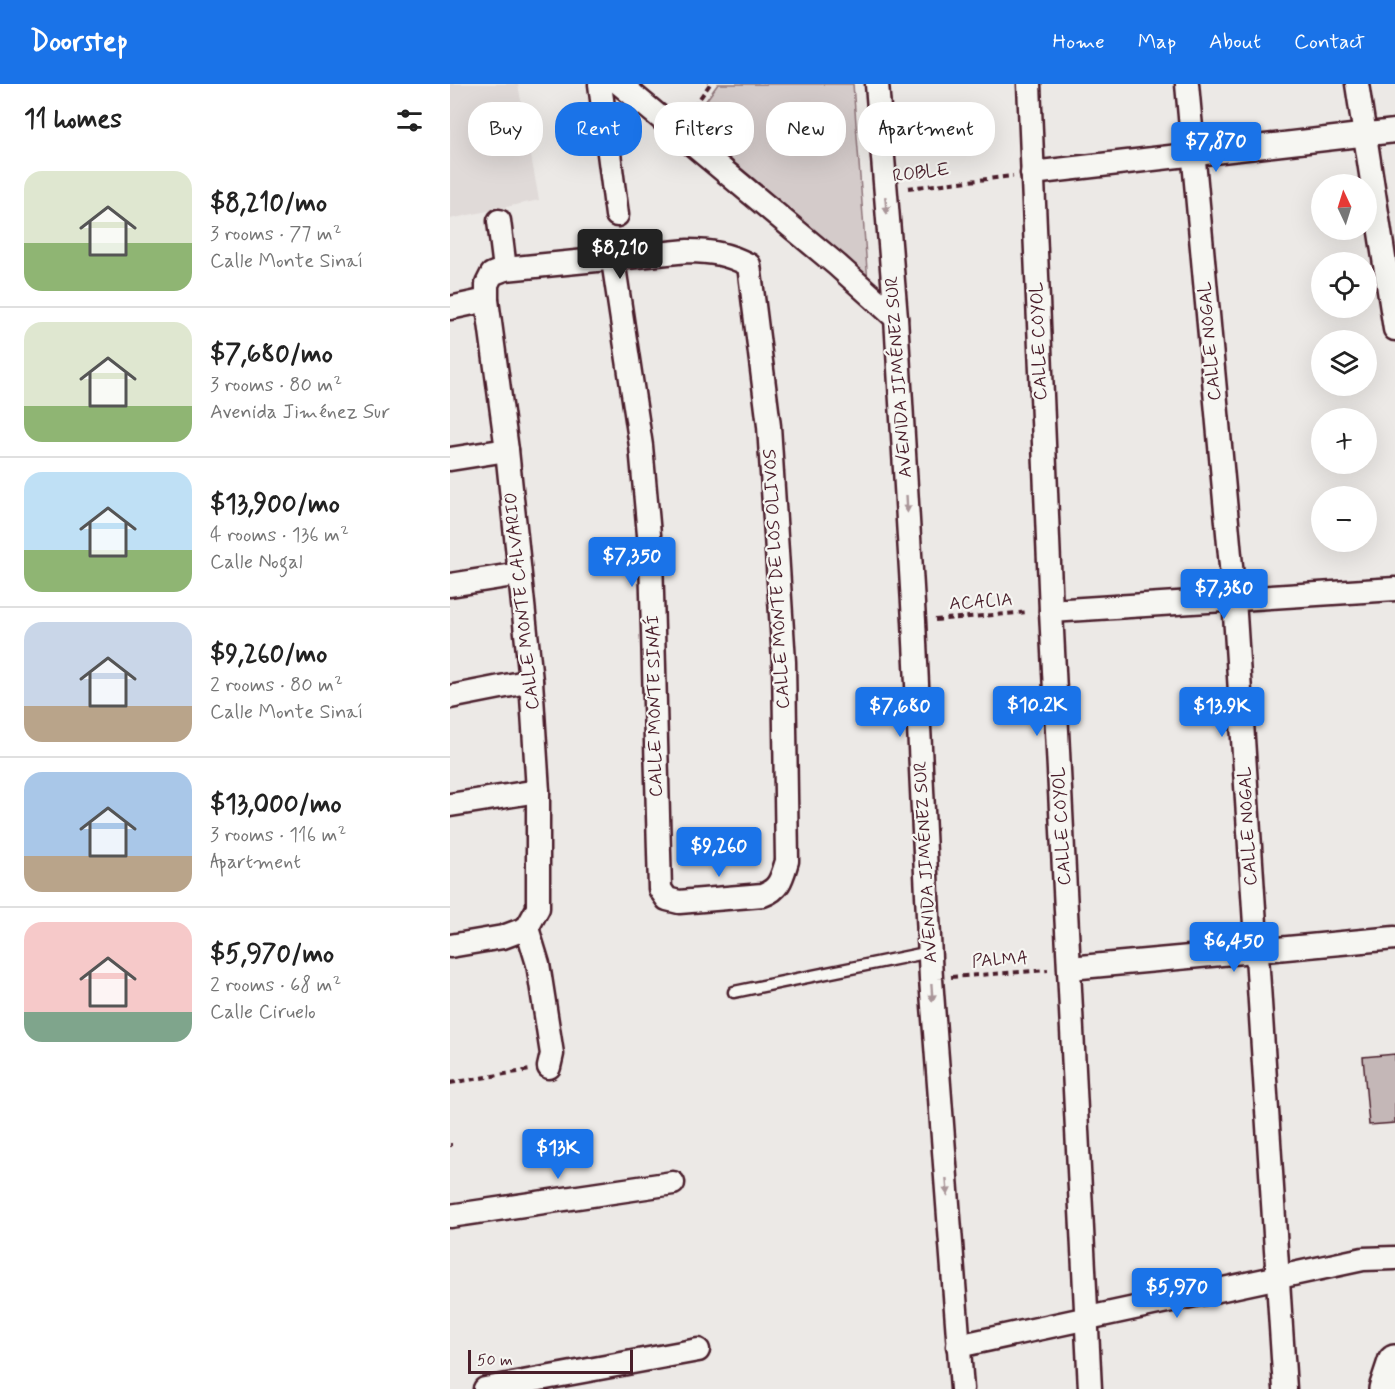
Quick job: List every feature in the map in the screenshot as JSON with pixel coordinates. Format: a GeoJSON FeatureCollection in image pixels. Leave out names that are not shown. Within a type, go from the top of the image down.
{"type":"FeatureCollection","features":[{"type":"Feature","properties":{"kind":"main road"},"geometry":{"type":"LineString","coordinates":[[1386,1389],[1395,1362]]}},
{"type":"Feature","properties":{"kind":"street"},"geometry":{"type":"LineString","coordinates":[[600,84],[617,214]]}},
{"type":"Feature","properties":{"kind":"street"},"geometry":{"type":"LineString","coordinates":[[620,84],[654,113]]}},
{"type":"Feature","properties":{"kind":"street","name":"AVENIDA JIMÉNEZ SUR"},"geometry":{"type":"LineString","coordinates":[[877,84],[896,318],[914,621],[931,979],[962,1389]]}},
{"type":"Feature","properties":{"kind":"street","name":"CALLE COYOL"},"geometry":{"type":"LineString","coordinates":[[1029,84],[1051,611],[1090,1389]]}},
{"type":"Feature","properties":{"kind":"street","name":"CALLE NOGAL"},"geometry":{"type":"LineString","coordinates":[[1187,84],[1234,599],[1276,1279],[1285,1389]]}},
{"type":"Feature","properties":{"kind":"street"},"geometry":{"type":"LineString","coordinates":[[1357,84],[1395,329]]}},
{"type":"Feature","properties":{"kind":"street"},"geometry":{"type":"LineString","coordinates":[[1032,173],[1395,131]]}},
{"type":"Feature","properties":{"kind":"street"},"geometry":{"type":"LineString","coordinates":[[706,156],[837,265],[896,318]]}},
{"type":"Feature","properties":{"kind":"street","name":"CALLE MONTE CALVARIO"},"geometry":{"type":"LineString","coordinates":[[499,221],[498,272],[487,284],[487,300],[507,450],[531,681],[538,791],[538,908],[527,928]]}},
{"type":"Feature","properties":{"kind":"street","name":"CALLE MONTE DE LOS OLIVOS"},"geometry":{"type":"LineString","coordinates":[[613,260],[688,251],[712,251],[728,255],[749,265],[769,426],[784,662],[788,861],[781,881],[773,891]]}},
{"type":"Feature","properties":{"kind":"street"},"geometry":{"type":"LineString","coordinates":[[498,272],[613,260]]}},
{"type":"Feature","properties":{"kind":"street","name":"CALLE MONTE SINAÍ"},"geometry":{"type":"LineString","coordinates":[[613,260],[641,446],[651,557],[660,889],[667,899],[689,901],[763,895],[773,891]]}},
{"type":"Feature","properties":{"kind":"street"},"geometry":{"type":"LineString","coordinates":[[450,308],[487,300]]}},
{"type":"Feature","properties":{"kind":"street"},"geometry":{"type":"LineString","coordinates":[[450,459],[507,450]]}},
{"type":"Feature","properties":{"kind":"street"},"geometry":{"type":"LineString","coordinates":[[450,585],[519,574]]}},
{"type":"Feature","properties":{"kind":"street"},"geometry":{"type":"LineString","coordinates":[[1051,611],[1395,589]]}},
{"type":"Feature","properties":{"kind":"street"},"geometry":{"type":"LineString","coordinates":[[450,697],[531,681]]}},
{"type":"Feature","properties":{"kind":"street"},"geometry":{"type":"LineString","coordinates":[[450,805],[538,791]]}},
{"type":"Feature","properties":{"kind":"street"},"geometry":{"type":"LineString","coordinates":[[450,946],[503,937],[527,928],[538,964],[552,1054],[549,1067]]}},
{"type":"Feature","properties":{"kind":"street"},"geometry":{"type":"LineString","coordinates":[[1070,969],[1395,938]]}},
{"type":"Feature","properties":{"kind":"street"},"geometry":{"type":"LineString","coordinates":[[450,1216],[673,1183]]}},
{"type":"Feature","properties":{"kind":"street"},"geometry":{"type":"LineString","coordinates":[[958,1346],[1088,1316],[1276,1279],[1363,1259],[1395,1258]]}},
{"type":"Feature","properties":{"kind":"street"},"geometry":{"type":"LineString","coordinates":[[485,1389],[698,1350]]}},
{"type":"Feature","properties":{"kind":"lane"},"geometry":{"type":"LineString","coordinates":[[734,992],[930,952]]}},
{"type":"Feature","properties":{"kind":"path"},"geometry":{"type":"LineString","coordinates":[[697,102],[710,84]]}},
{"type":"Feature","properties":{"kind":"path","name":"ROBLE"},"geometry":{"type":"LineString","coordinates":[[884,191],[1032,173]]}},
{"type":"Feature","properties":{"kind":"path","name":"ACACIA"},"geometry":{"type":"LineString","coordinates":[[914,621],[1051,611]]}},
{"type":"Feature","properties":{"kind":"path","name":"PALMA"},"geometry":{"type":"LineString","coordinates":[[931,979],[1070,969]]}},
{"type":"Feature","properties":{"kind":"path"},"geometry":{"type":"LineString","coordinates":[[450,1083],[549,1067]]}},
{"type":"Feature","properties":{"kind":"shaded area"},"geometry":{"type":"Polygon","coordinates":[[[450,84],[518,84],[521,102],[468,102],[468,156],[531,156],[539,200],[450,219],[450,84]]]}},
{"type":"Feature","properties":{"kind":"shaded area"},"geometry":{"type":"Polygon","coordinates":[[[718,84],[853,84],[868,283],[714,156],[754,156],[754,102],[705,102],[718,84]]]}},
{"type":"Feature","properties":{"kind":"building"},"geometry":{"type":"Polygon","coordinates":[[[1395,1054],[1395,1123],[1369,1125],[1363,1057],[1395,1054]]]}}]}
